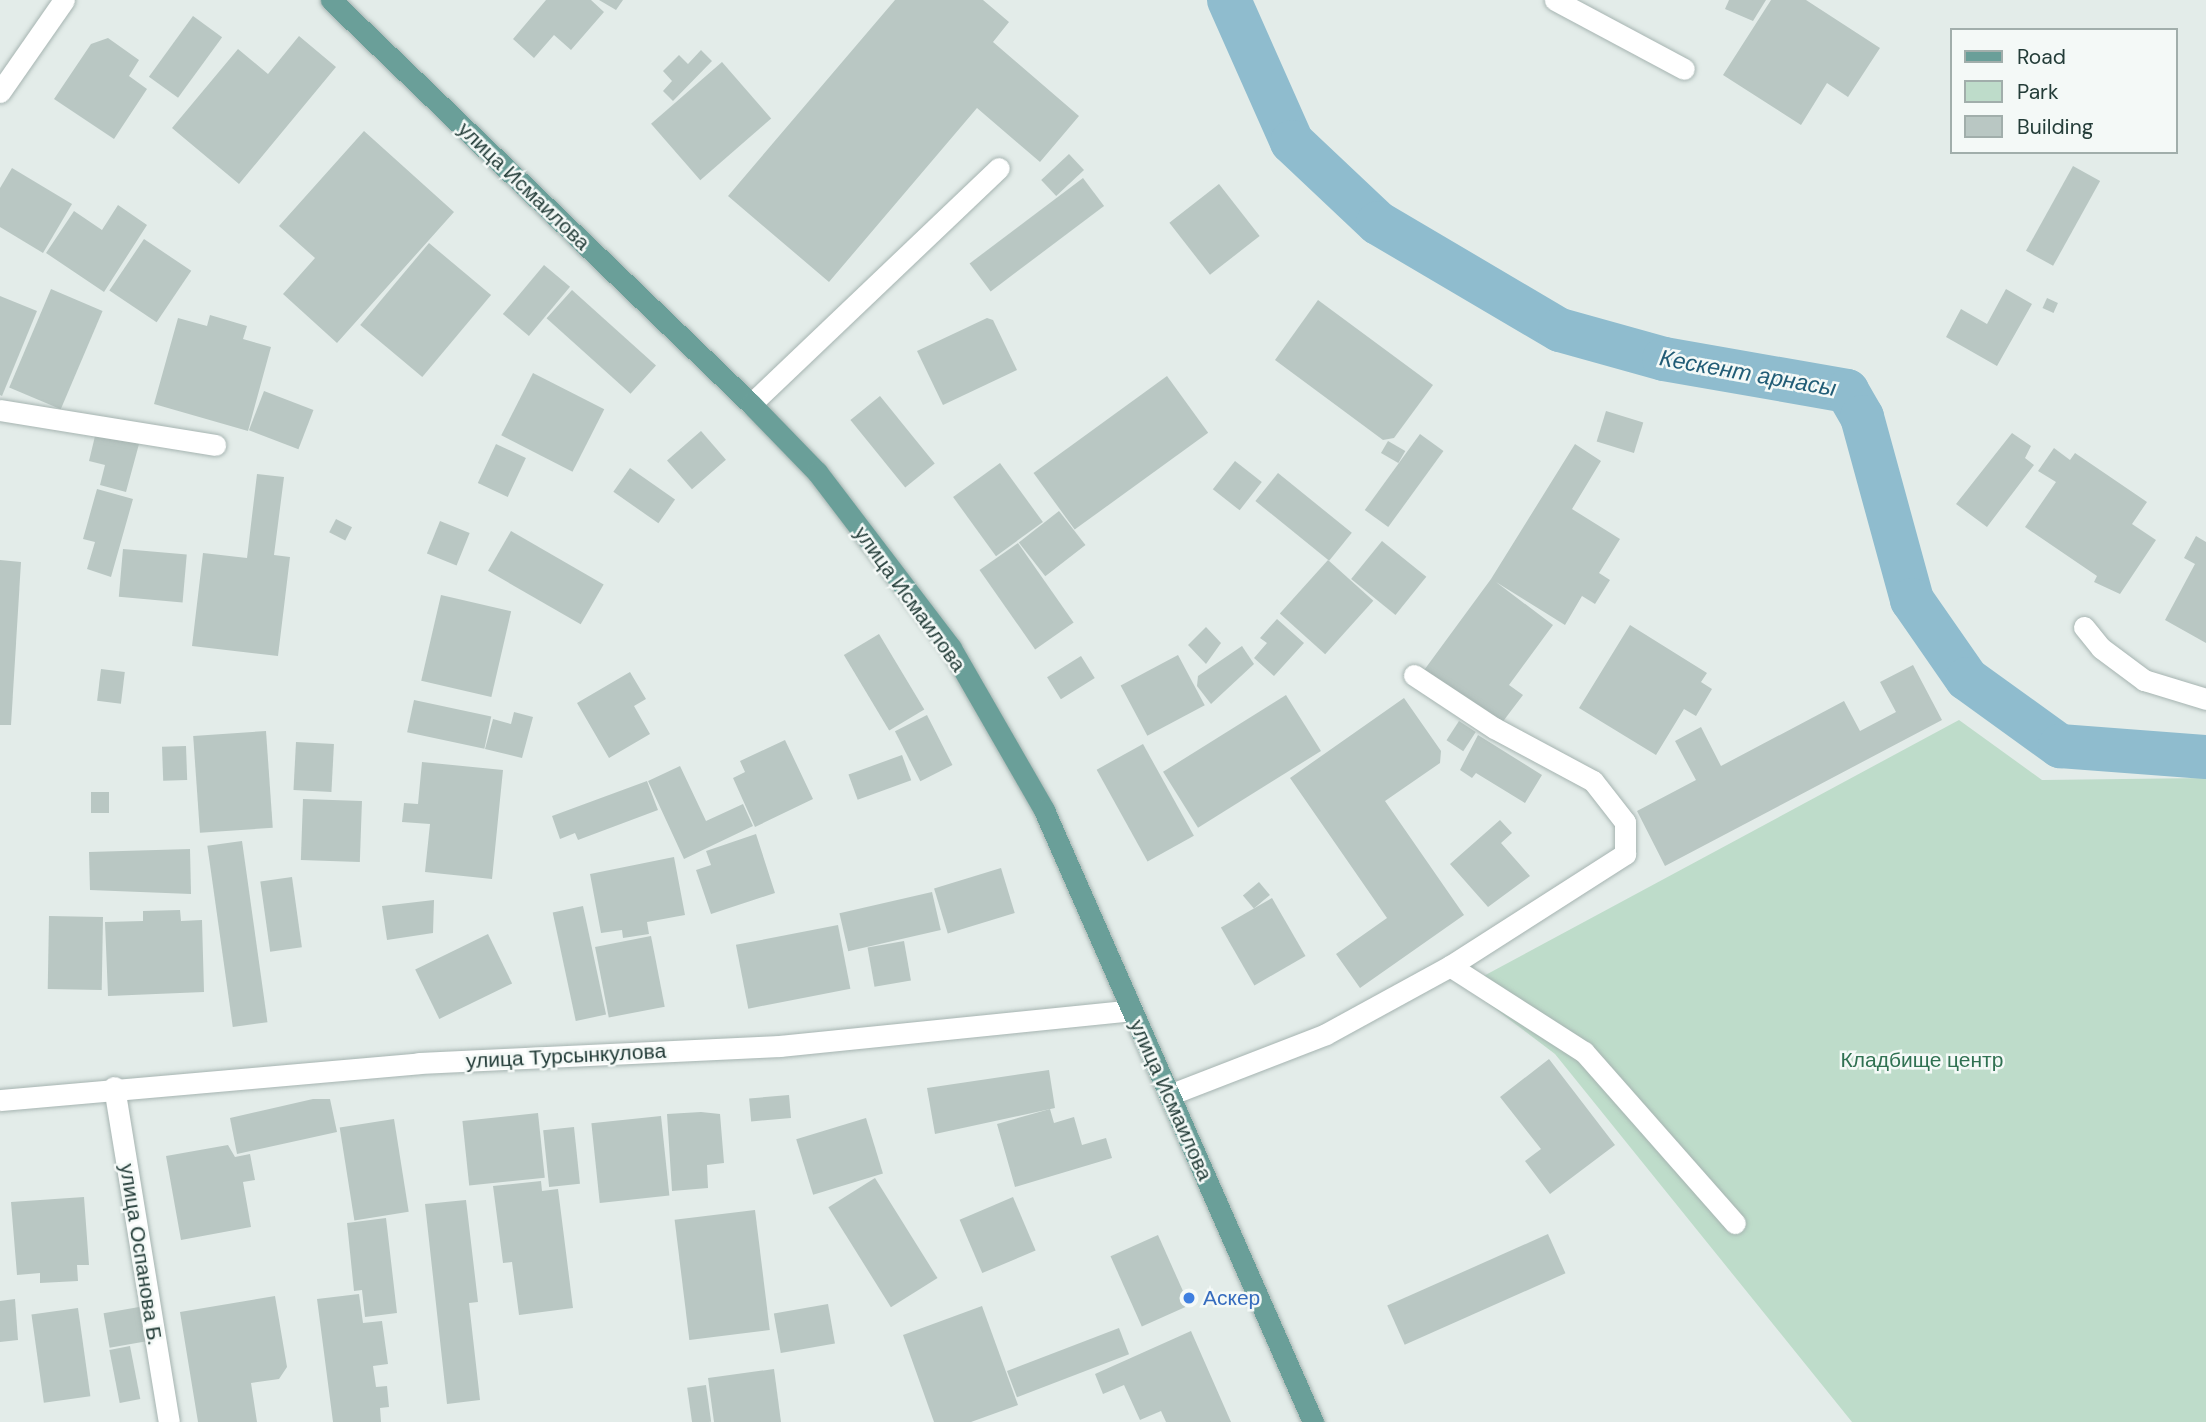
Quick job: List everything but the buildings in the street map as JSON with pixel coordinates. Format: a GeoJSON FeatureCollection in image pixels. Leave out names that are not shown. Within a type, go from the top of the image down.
{"type":"FeatureCollection","features":[{"type":"Feature","properties":{"kind":"main road","name":"улица Исмаилова"},"geometry":{"type":"LineString","coordinates":[[331,0],[751,404],[817,472],[951,649],[1044,810],[1313,1422]]}},
{"type":"Feature","properties":{"kind":"street"},"geometry":{"type":"LineString","coordinates":[[0,92],[64,0]]}},
{"type":"Feature","properties":{"kind":"street"},"geometry":{"type":"LineString","coordinates":[[1555,0],[1684,69]]}},
{"type":"Feature","properties":{"kind":"street"},"geometry":{"type":"LineString","coordinates":[[751,404],[999,168]]}},
{"type":"Feature","properties":{"kind":"street"},"geometry":{"type":"LineString","coordinates":[[0,410],[215,445]]}},
{"type":"Feature","properties":{"kind":"street"},"geometry":{"type":"LineString","coordinates":[[2084,627],[2101,648],[2144,680],[2206,699]]}},
{"type":"Feature","properties":{"kind":"street"},"geometry":{"type":"LineString","coordinates":[[1168,1095],[1326,1034],[1450,966],[1625,854],[1629,837],[1615,805],[1593,780],[1494,728],[1414,676]]}},
{"type":"Feature","properties":{"kind":"street"},"geometry":{"type":"LineString","coordinates":[[1450,966],[1474,984],[1584,1052],[1735,1223]]}},
{"type":"Feature","properties":{"kind":"street","name":"улица Турсынкулова"},"geometry":{"type":"LineString","coordinates":[[0,1100],[114,1087],[419,1063],[780,1046],[1132,1010]]}},
{"type":"Feature","properties":{"kind":"street","name":"улица Оспанова Б."},"geometry":{"type":"LineString","coordinates":[[114,1087],[169,1422]]}},
{"type":"Feature","properties":{"kind":"green space","name":"Кладбище центр"},"geometry":{"type":"Polygon","coordinates":[[[1959,720],[2042,780],[2206,778],[2206,1422],[1852,1422],[1555,1054],[1465,986],[1959,720]]]}},
{"type":"Feature","properties":{"kind":"waterway","name":"Кескент арнасы"},"geometry":{"type":"LineString","coordinates":[[1229,0],[1292,142],[1378,223],[1560,330],[1664,359],[1847,391],[1862,417],[1912,600],[1967,679],[2060,746],[2206,757]]}},
{"type":"Feature","properties":{"kind":"place","name":"Аскер"},"geometry":{"type":"Point","coordinates":[1189,1298]}}]}
